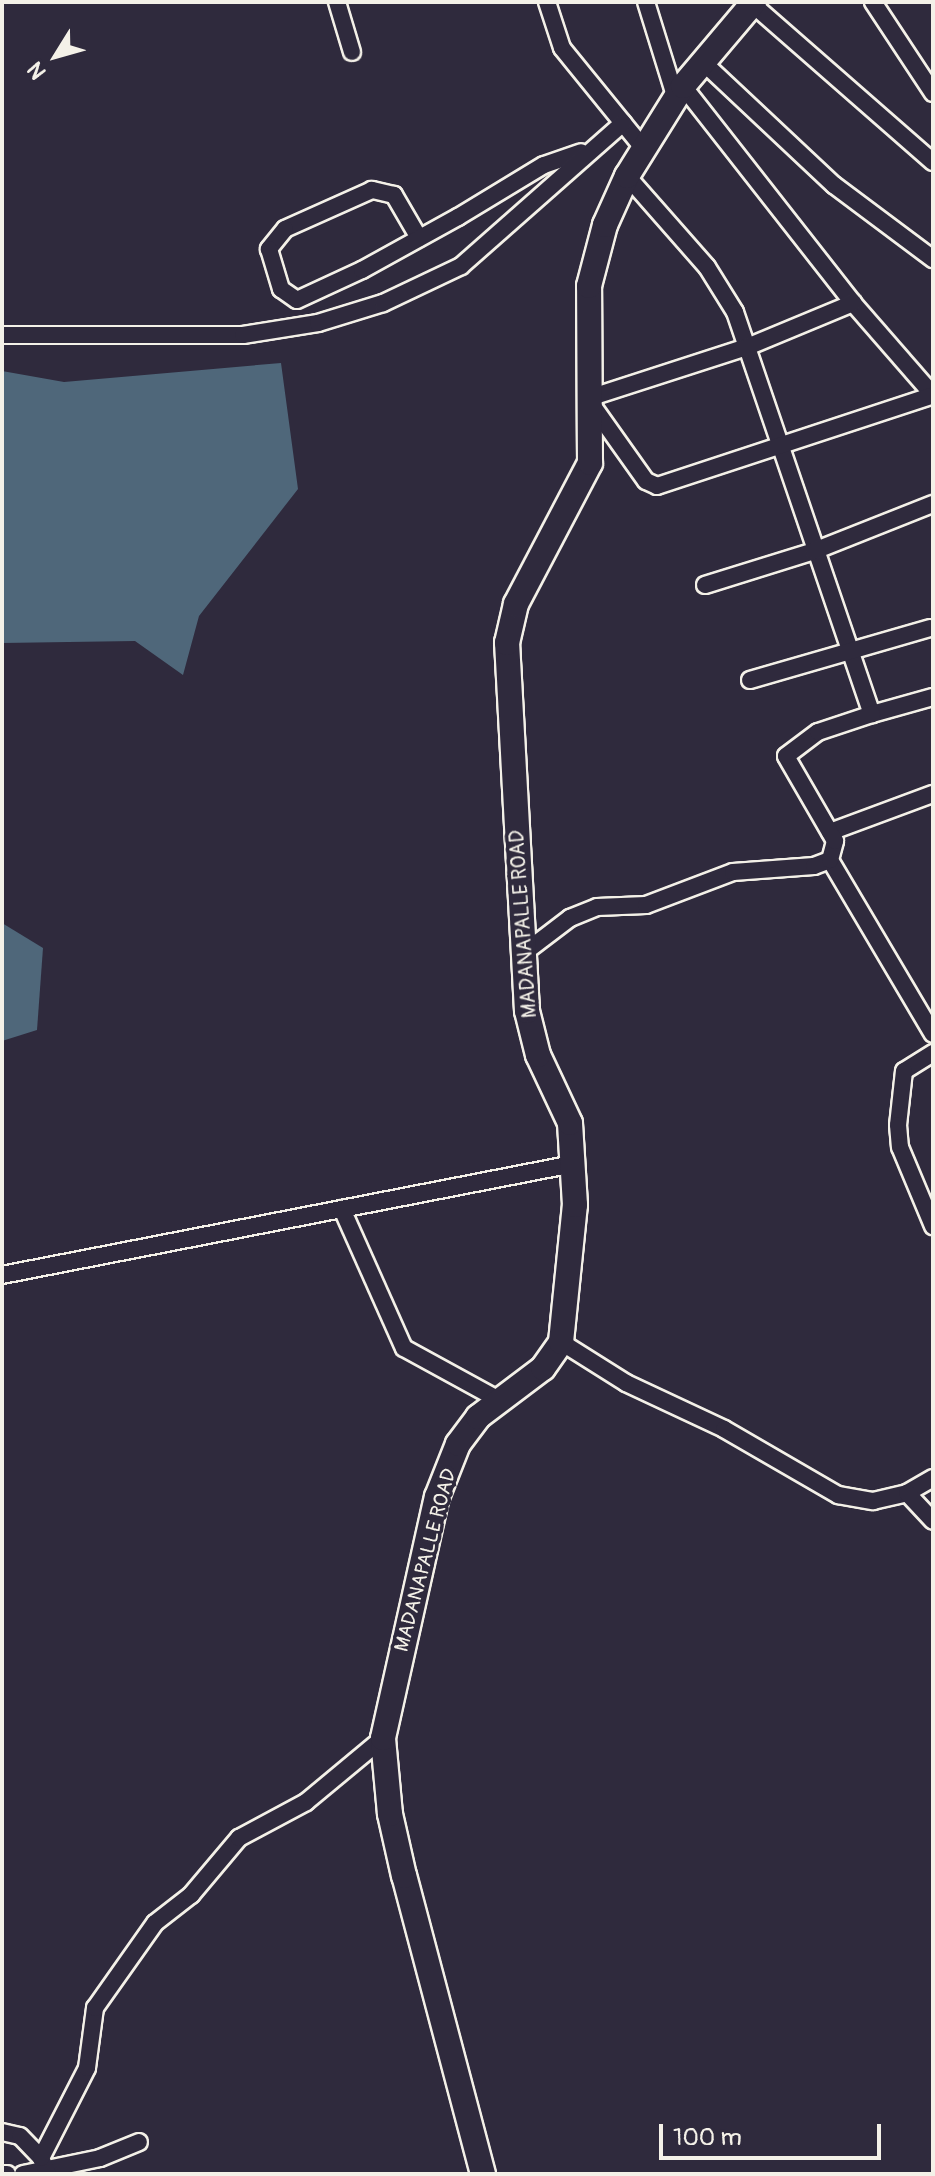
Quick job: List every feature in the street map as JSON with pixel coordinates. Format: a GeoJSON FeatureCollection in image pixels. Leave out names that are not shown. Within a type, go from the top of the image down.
{"type":"FeatureCollection","features":[{"type":"Feature","properties":{"kind":"main road","name":"MADANAPALLE ROAD"},"geometry":{"type":"LineString","coordinates":[[483,2174],[400,1861],[390,1814],[383,1738],[437,1497],[466,1430],[543,1368],[561,1342],[575,1205],[573,1164],[567,1109],[531,1031],[507,643],[516,604],[590,463],[589,286],[605,225],[627,176],[679,93],[752,3]]}},
{"type":"Feature","properties":{"kind":"street"},"geometry":{"type":"LineString","coordinates":[[337,2],[352,52]]}},
{"type":"Feature","properties":{"kind":"street"},"geometry":{"type":"LineString","coordinates":[[547,2],[562,48],[644,149]]}},
{"type":"Feature","properties":{"kind":"street"},"geometry":{"type":"LineString","coordinates":[[646,2],[679,93],[933,395],[657,486],[646,481],[592,401],[747,347],[853,303]]}},
{"type":"Feature","properties":{"kind":"street"},"geometry":{"type":"LineString","coordinates":[[873,2],[933,93]]}},
{"type":"Feature","properties":{"kind":"street"},"geometry":{"type":"LineString","coordinates":[[752,3],[926,145],[933,162]]}},
{"type":"Feature","properties":{"kind":"street"},"geometry":{"type":"LineString","coordinates":[[705,64],[834,185],[933,259]]}},
{"type":"Feature","properties":{"kind":"street"},"geometry":{"type":"LineString","coordinates":[[2,335],[243,335],[318,323],[383,303],[461,266],[586,151],[623,123]]}},
{"type":"Feature","properties":{"kind":"street"},"geometry":{"type":"LineString","coordinates":[[419,238],[394,195],[372,190],[285,229],[269,249],[281,289],[297,300],[419,238],[544,165],[586,151]]}},
{"type":"Feature","properties":{"kind":"street"},"geometry":{"type":"LineString","coordinates":[[627,176],[707,267],[735,312],[872,714]]}},
{"type":"Feature","properties":{"kind":"street"},"geometry":{"type":"LineString","coordinates":[[705,585],[814,551],[933,504]]}},
{"type":"Feature","properties":{"kind":"street"},"geometry":{"type":"LineString","coordinates":[[750,680],[932,628]]}},
{"type":"Feature","properties":{"kind":"street"},"geometry":{"type":"LineString","coordinates":[[524,953],[570,918],[597,907],[646,905],[733,872],[814,866],[830,860],[836,850],[830,832],[786,756],[818,732],[933,697]]}},
{"type":"Feature","properties":{"kind":"street"},"geometry":{"type":"LineString","coordinates":[[830,832],[933,794]]}},
{"type":"Feature","properties":{"kind":"street"},"geometry":{"type":"LineString","coordinates":[[830,860],[933,1034]]}},
{"type":"Feature","properties":{"kind":"street"},"geometry":{"type":"LineString","coordinates":[[933,1053],[904,1071],[898,1125],[900,1147],[933,1226]]}},
{"type":"Feature","properties":{"kind":"street"},"geometry":{"type":"LineString","coordinates":[[2,1275],[342,1209],[488,1185],[573,1164]]}},
{"type":"Feature","properties":{"kind":"street"},"geometry":{"type":"LineString","coordinates":[[342,1209],[393,1334],[404,1348],[501,1401]]}},
{"type":"Feature","properties":{"kind":"street"},"geometry":{"type":"LineString","coordinates":[[561,1342],[626,1383],[724,1429],[838,1495],[873,1501],[907,1493],[933,1478]]}},
{"type":"Feature","properties":{"kind":"street"},"geometry":{"type":"LineString","coordinates":[[907,1493],[933,1521]]}},
{"type":"Feature","properties":{"kind":"street"},"geometry":{"type":"LineString","coordinates":[[45,2168],[87,2068],[95,2008],[155,1923],[191,1895],[239,1838],[306,1802],[383,1738]]}},
{"type":"Feature","properties":{"kind":"street"},"geometry":{"type":"LineString","coordinates":[[2,2132],[29,2142],[45,2168]]}},
{"type":"Feature","properties":{"kind":"street"},"geometry":{"type":"LineString","coordinates":[[23,2174],[139,2142]]}},
{"type":"Feature","properties":{"kind":"water"},"geometry":{"type":"Polygon","coordinates":[[[281,363],[298,489],[199,616],[183,675],[135,641],[2,643],[2,371],[64,382],[281,363]]]}},
{"type":"Feature","properties":{"kind":"water"},"geometry":{"type":"Polygon","coordinates":[[[2,923],[43,948],[37,1030],[2,1041],[2,923]]]}}]}
